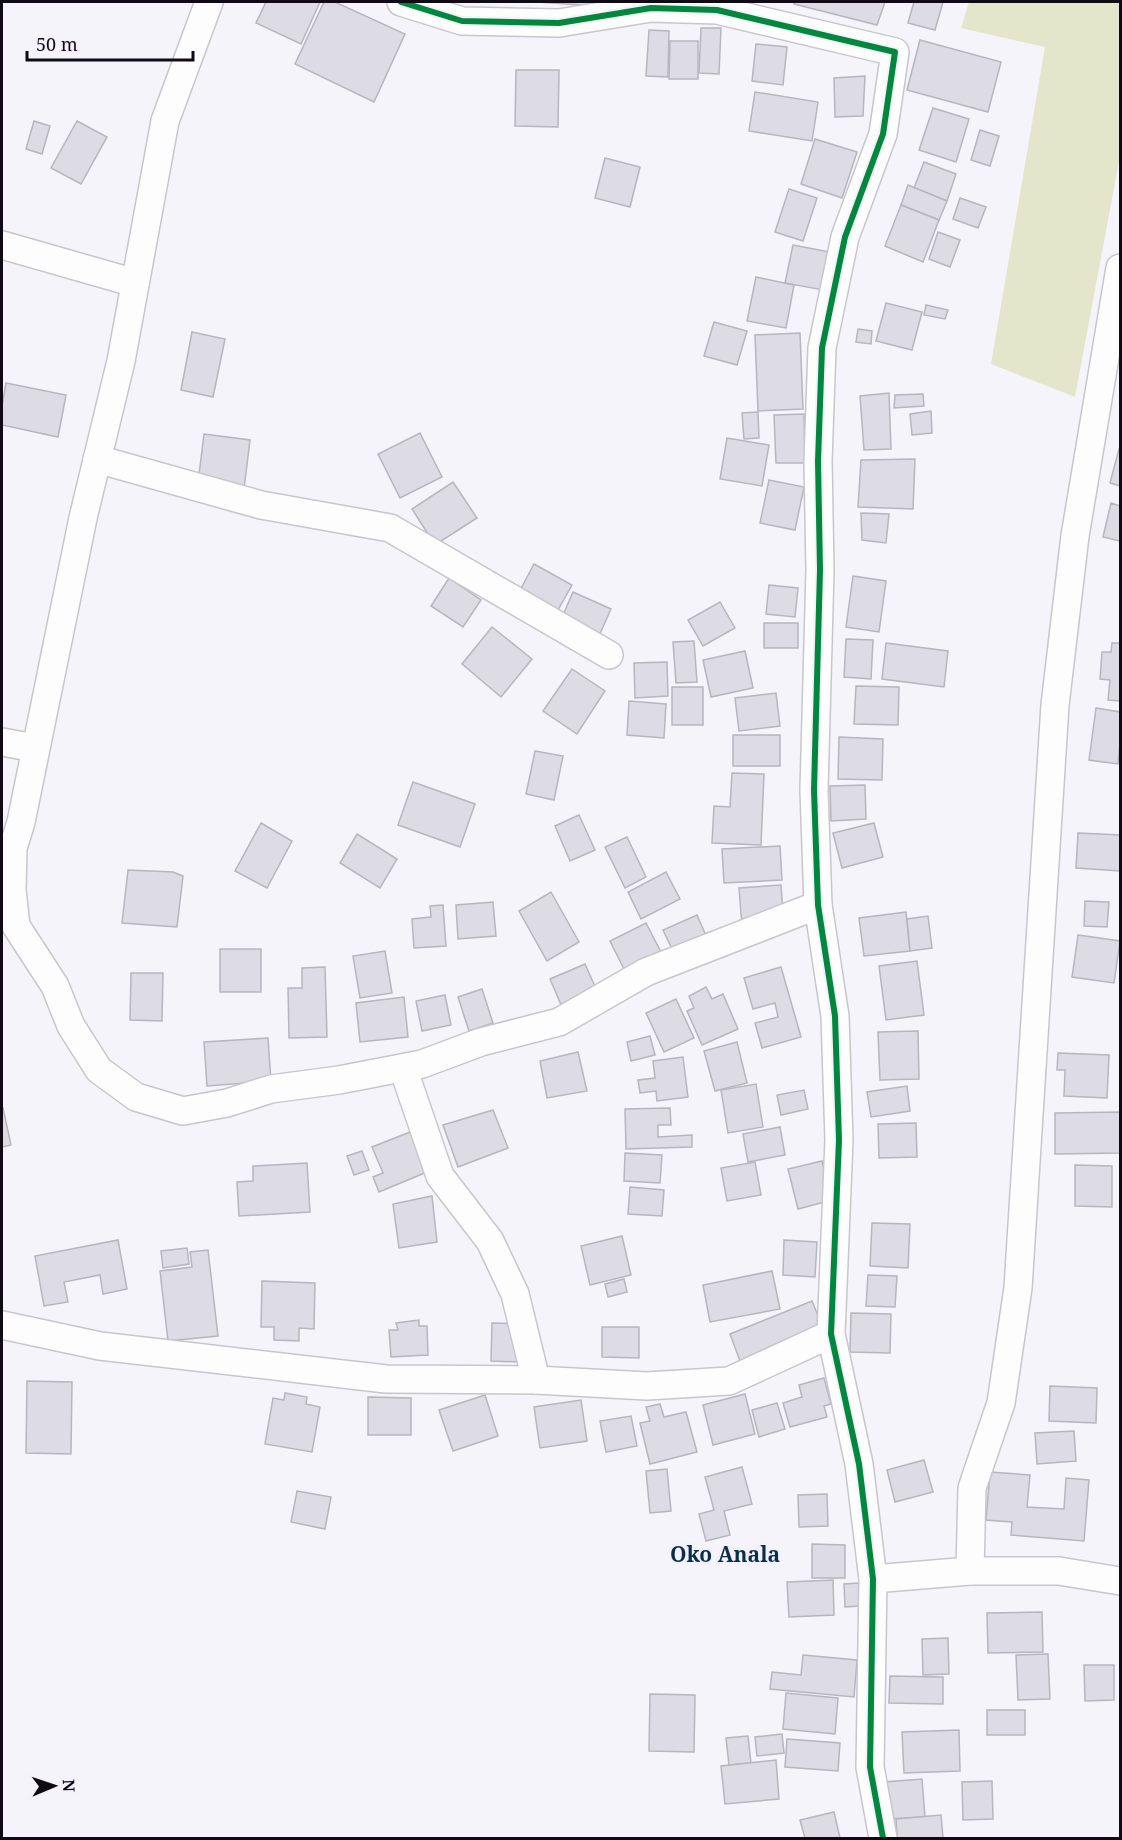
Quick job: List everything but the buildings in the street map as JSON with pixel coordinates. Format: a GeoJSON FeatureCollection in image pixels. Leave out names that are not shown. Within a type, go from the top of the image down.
{"type":"FeatureCollection","features":[{"type":"Feature","properties":{"kind":"street"},"geometry":{"type":"LineString","coordinates":[[209,2],[165,121],[121,361],[97,459],[14,848],[12,890],[16,926],[55,986],[71,1026],[99,1070],[136,1097],[183,1111],[227,1103],[271,1089],[339,1080],[422,1064],[481,1042],[559,1022],[646,972],[818,905]]}},
{"type":"Feature","properties":{"kind":"street"},"geometry":{"type":"LineString","coordinates":[[401,2],[462,21],[560,23],[651,8],[717,10],[895,52],[883,134],[845,237],[822,348],[818,461],[820,570],[814,790],[818,905],[835,1016],[838,1140],[831,1334],[859,1464],[873,1579],[870,1767],[883,1839]]}},
{"type":"Feature","properties":{"kind":"street"},"geometry":{"type":"LineString","coordinates":[[2,245],[135,283]]}},
{"type":"Feature","properties":{"kind":"street"},"geometry":{"type":"LineString","coordinates":[[970,1571],[972,1488],[1001,1403],[1018,1288],[1055,705],[1075,536],[1120,268]]}},
{"type":"Feature","properties":{"kind":"street"},"geometry":{"type":"LineString","coordinates":[[97,459],[261,505],[390,528],[609,656]]}},
{"type":"Feature","properties":{"kind":"street"},"geometry":{"type":"LineString","coordinates":[[2,742],[36,748]]}},
{"type":"Feature","properties":{"kind":"street"},"geometry":{"type":"LineString","coordinates":[[402,1068],[440,1176],[490,1240],[515,1294],[536,1380]]}},
{"type":"Feature","properties":{"kind":"street"},"geometry":{"type":"LineString","coordinates":[[2,1325],[100,1346],[386,1379],[536,1380],[647,1386],[729,1381],[831,1334]]}},
{"type":"Feature","properties":{"kind":"street"},"geometry":{"type":"LineString","coordinates":[[873,1579],[970,1571],[1059,1571],[1120,1581]]}},
{"type":"Feature","properties":{"kind":"green space"},"geometry":{"type":"Polygon","coordinates":[[[969,2],[1120,2],[1120,156],[1075,397],[991,364],[1045,47],[961,28],[969,2]]]}},
{"type":"Feature","properties":{"kind":"cycle path"},"geometry":{"type":"LineString","coordinates":[[401,2],[462,21],[559,23],[651,8],[717,10],[895,52],[883,134],[845,237],[822,348],[818,461],[820,570],[814,790],[818,905],[835,1016],[839,1140],[831,1334],[859,1464],[873,1579],[870,1767],[883,1838]]}},
{"type":"Feature","properties":{"kind":"district","name":"Oko Anala"},"geometry":{"type":"Point","coordinates":[725,1555]}}]}
